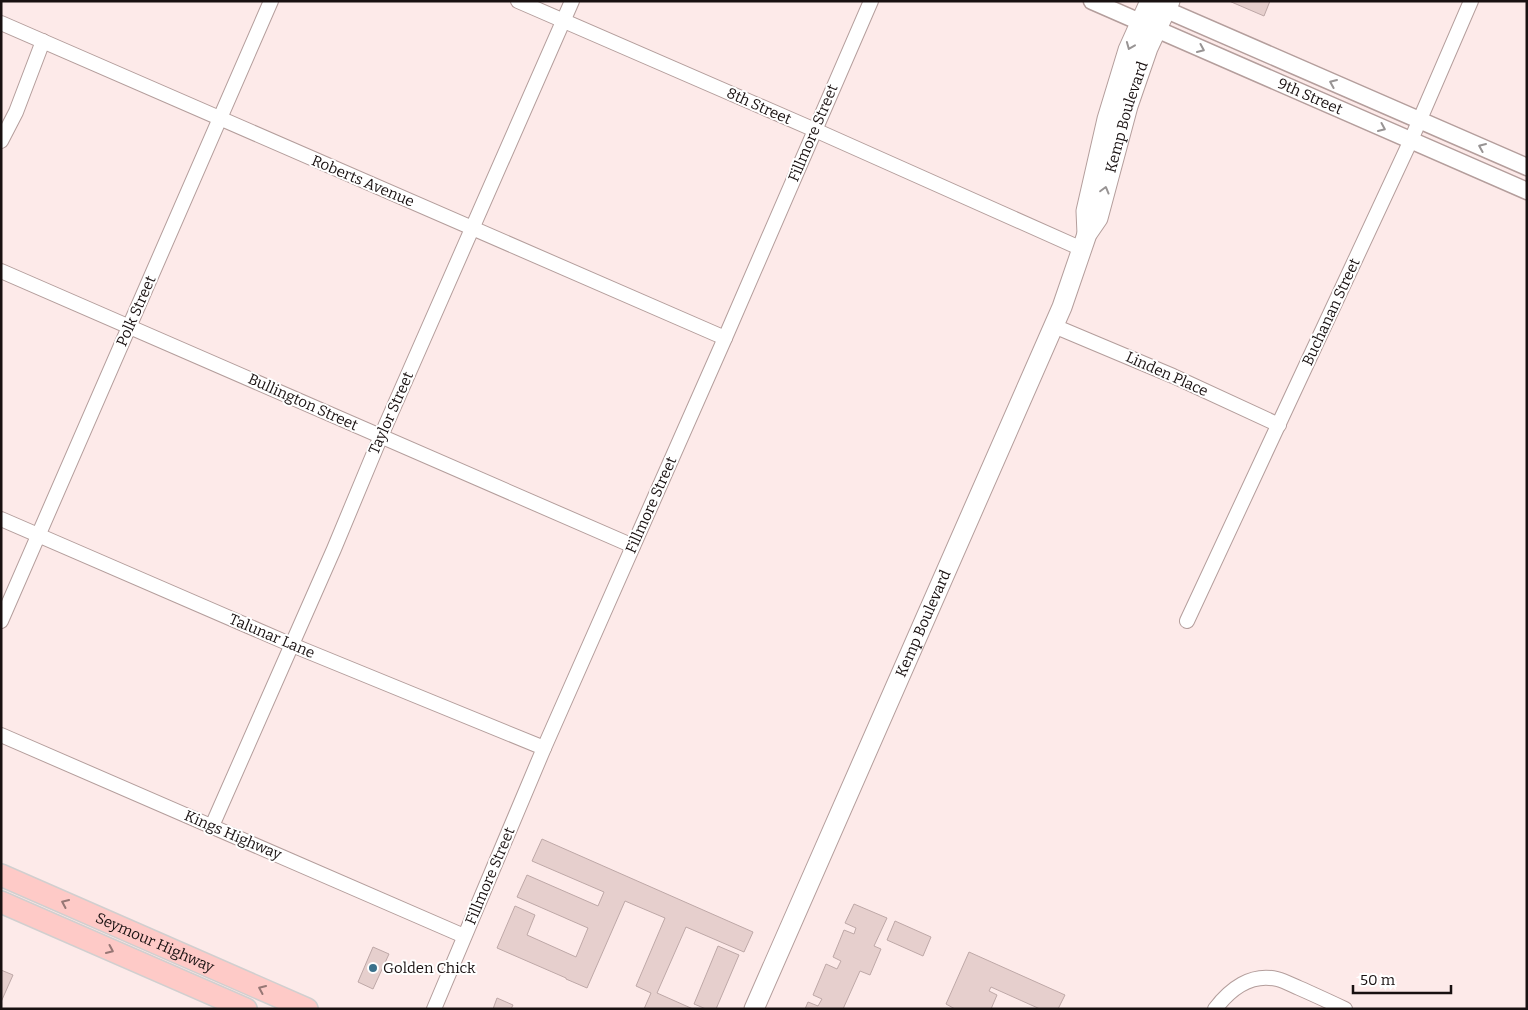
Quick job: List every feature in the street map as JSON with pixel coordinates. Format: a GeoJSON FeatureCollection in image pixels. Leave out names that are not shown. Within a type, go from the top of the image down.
{"type":"FeatureCollection","features":[{"type":"Feature","properties":{"kind":"main road","name":"Kemp Boulevard"},"geometry":{"type":"LineString","coordinates":[[754,1009],[1062,307],[1084,242],[1086,211],[1107,119],[1128,50],[1149,26],[1156,3]]}},
{"type":"Feature","properties":{"kind":"main road","name":"Seymour Highway"},"geometry":{"type":"LineString","coordinates":[[1,875],[306,1009]]}},
{"type":"Feature","properties":{"kind":"main road","name":"Seymour Highway"},"geometry":{"type":"LineString","coordinates":[[1,902],[246,1009]]}},
{"type":"Feature","properties":{"kind":"main road"},"geometry":{"type":"LineString","coordinates":[[153,968],[163,946]]}},
{"type":"Feature","properties":{"kind":"street","name":"Polk Street"},"geometry":{"type":"LineString","coordinates":[[1,621],[271,1]]}},
{"type":"Feature","properties":{"kind":"street","name":"8th Street"},"geometry":{"type":"LineString","coordinates":[[518,1],[815,130],[1084,242]]}},
{"type":"Feature","properties":{"kind":"street","name":"Taylor Street"},"geometry":{"type":"LineString","coordinates":[[212,826],[572,1]]}},
{"type":"Feature","properties":{"kind":"street","name":"Fillmore Street"},"geometry":{"type":"LineString","coordinates":[[434,1009],[544,748],[871,1]]}},
{"type":"Feature","properties":{"kind":"street","name":"9th Street"},"geometry":{"type":"LineString","coordinates":[[1092,1],[1527,191]]}},
{"type":"Feature","properties":{"kind":"street","name":"Buchanan Street"},"geometry":{"type":"LineString","coordinates":[[1187,621],[1411,140],[1471,1]]}},
{"type":"Feature","properties":{"kind":"street","name":"9th Street"},"geometry":{"type":"LineString","coordinates":[[1156,3],[1527,167]]}},
{"type":"Feature","properties":{"kind":"street","name":"Roberts Avenue"},"geometry":{"type":"LineString","coordinates":[[1,23],[724,338]]}},
{"type":"Feature","properties":{"kind":"street"},"geometry":{"type":"LineString","coordinates":[[1,141],[16,112],[43,41]]}},
{"type":"Feature","properties":{"kind":"street","name":"Bullington Street"},"geometry":{"type":"LineString","coordinates":[[1,271],[633,546]]}},
{"type":"Feature","properties":{"kind":"street","name":"Linden Place"},"geometry":{"type":"LineString","coordinates":[[1054,326],[1173,376],[1279,425]]}},
{"type":"Feature","properties":{"kind":"street","name":"Talunar Lane"},"geometry":{"type":"LineString","coordinates":[[1,519],[292,645],[544,748]]}},
{"type":"Feature","properties":{"kind":"street","name":"Kings Highway"},"geometry":{"type":"LineString","coordinates":[[1,735],[464,936]]}},
{"type":"Feature","properties":{"kind":"street"},"geometry":{"type":"LineString","coordinates":[[1215,1009],[1234,988],[1245,982],[1260,978],[1277,979],[1345,1009]]}},
{"type":"Feature","properties":{"kind":"building"},"geometry":{"type":"Polygon","coordinates":[[[1229,1],[1270,1],[1264,16],[1229,1]]]}},
{"type":"Feature","properties":{"kind":"building"},"geometry":{"type":"Polygon","coordinates":[[[542,839],[753,932],[744,952],[686,927],[657,993],[693,1009],[644,1009],[651,993],[636,986],[665,918],[625,901],[587,988],[497,948],[515,906],[535,915],[527,935],[576,957],[588,928],[517,897],[527,875],[598,906],[604,892],[532,861],[542,839]]]}},
{"type":"Feature","properties":{"kind":"building"},"geometry":{"type":"Polygon","coordinates":[[[854,904],[887,918],[874,946],[881,949],[870,975],[860,971],[843,1009],[805,1009],[808,1002],[818,1006],[822,999],[813,995],[826,964],[837,969],[841,961],[833,957],[844,930],[854,934],[856,928],[845,923],[854,904]]]}},
{"type":"Feature","properties":{"kind":"building"},"geometry":{"type":"Polygon","coordinates":[[[895,921],[931,937],[923,956],[887,940],[895,921]]]}},
{"type":"Feature","properties":{"kind":"building"},"geometry":{"type":"Polygon","coordinates":[[[718,946],[739,955],[716,1009],[706,1009],[694,1004],[718,946]]]}},
{"type":"Feature","properties":{"kind":"building","name":"Golden Chick"},"geometry":{"type":"Polygon","coordinates":[[[373,947],[389,954],[373,989],[358,982],[373,947]]]}},
{"type":"Feature","properties":{"kind":"building"},"geometry":{"type":"Polygon","coordinates":[[[969,952],[1065,995],[1058,1009],[1040,1009],[991,987],[989,991],[997,995],[991,1009],[955,1009],[946,1004],[969,952]]]}},
{"type":"Feature","properties":{"kind":"building"},"geometry":{"type":"Polygon","coordinates":[[[1,970],[13,975],[1,1002],[1,970]]]}},
{"type":"Feature","properties":{"kind":"building"},"geometry":{"type":"Polygon","coordinates":[[[497,998],[513,1005],[511,1009],[493,1009],[497,998]]]}},
{"type":"Feature","properties":{"kind":"place","name":"Golden Chick"},"geometry":{"type":"Point","coordinates":[373,968]}}]}
